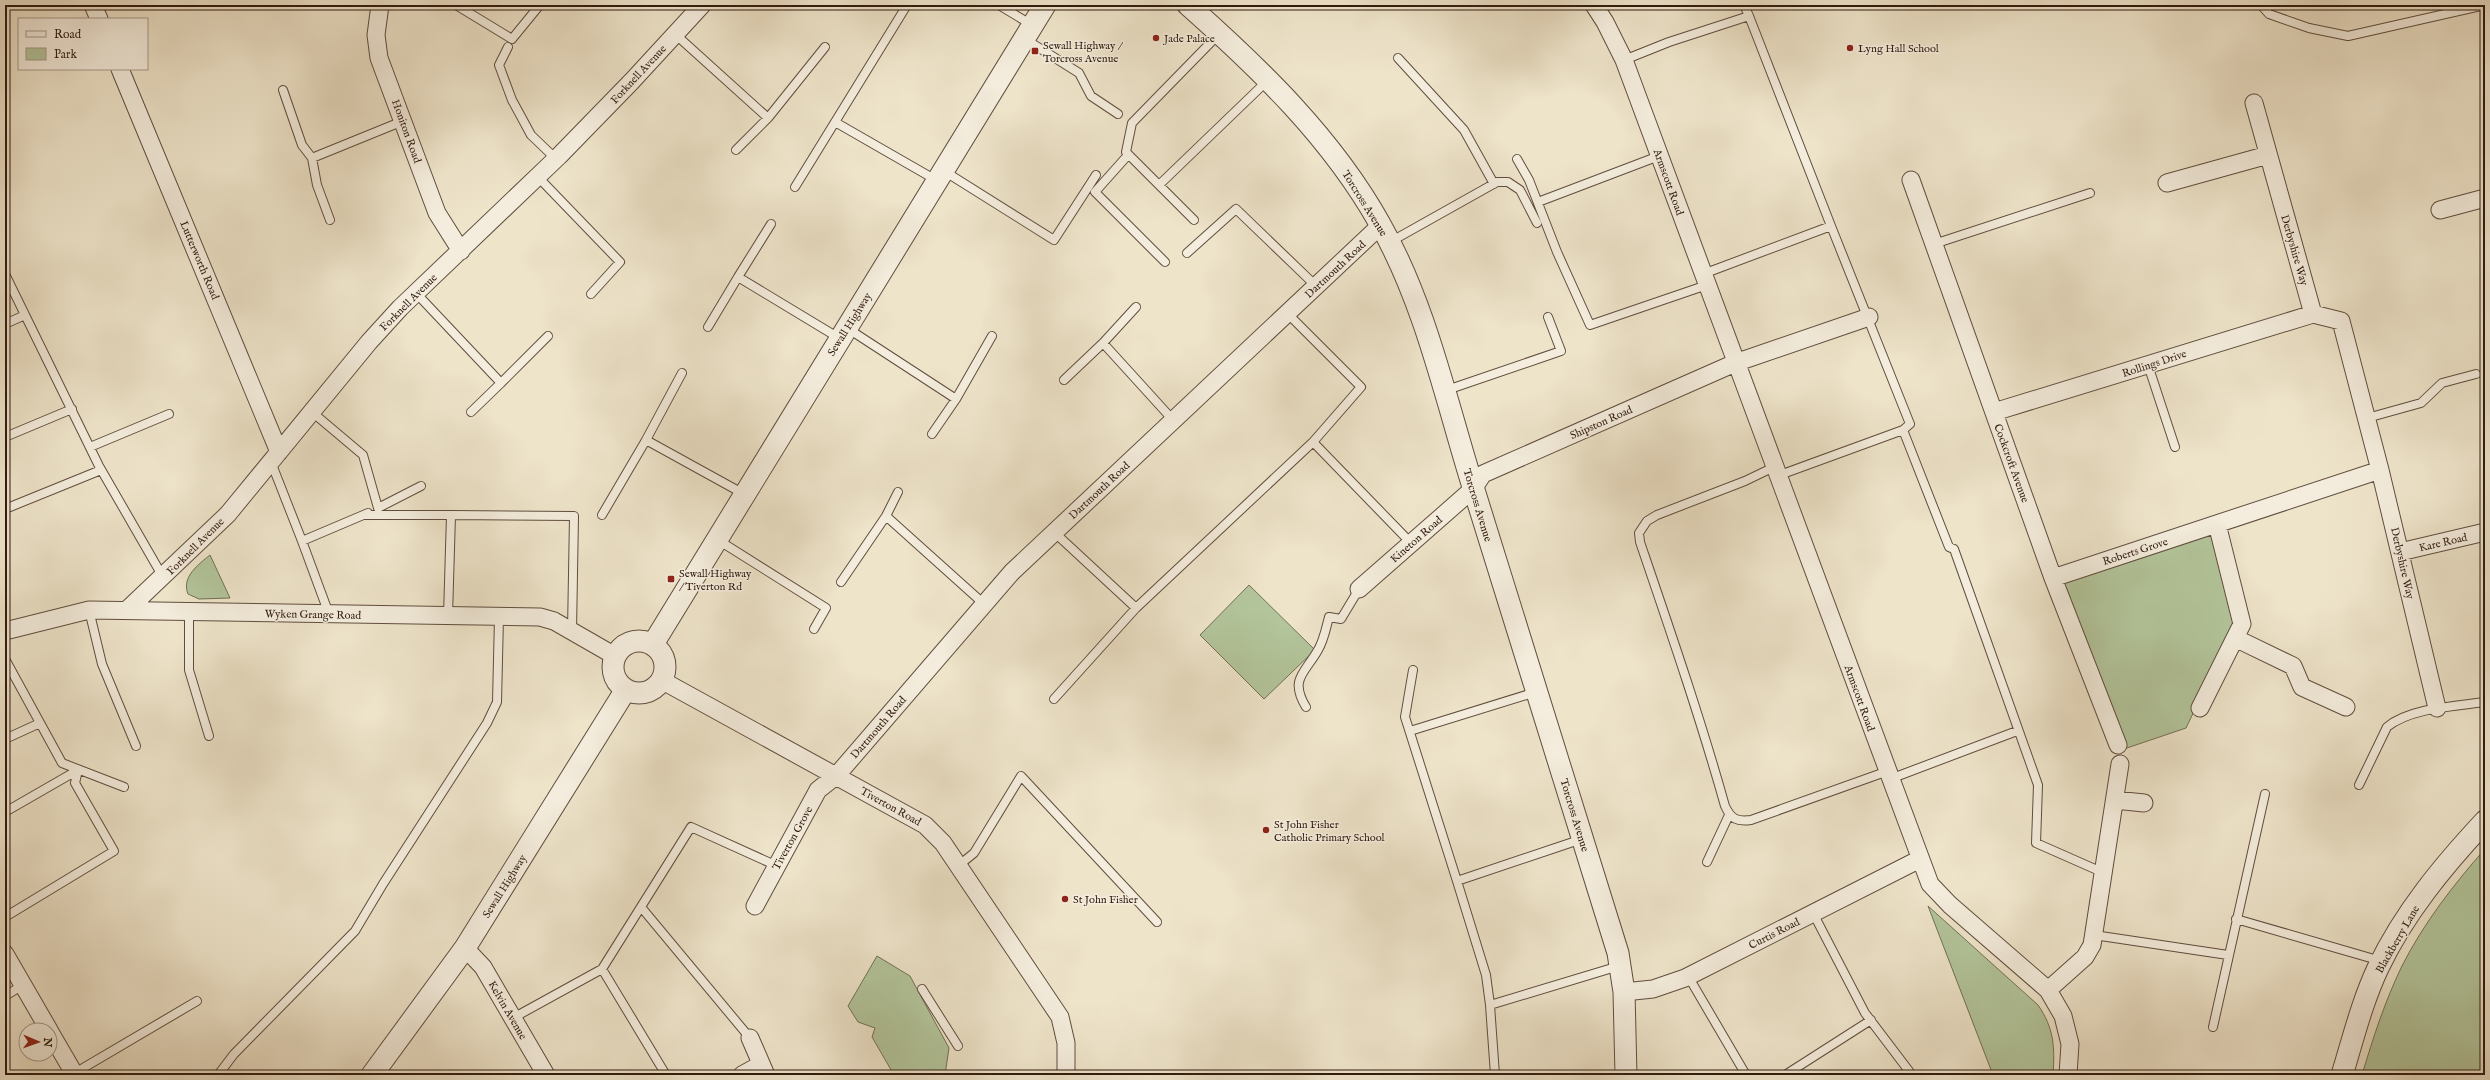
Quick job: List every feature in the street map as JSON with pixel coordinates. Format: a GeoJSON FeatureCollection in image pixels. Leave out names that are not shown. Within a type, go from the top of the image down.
{"type":"FeatureCollection","features":[{"type":"Feature","properties":{"kind":"street"},"geometry":{"type":"LineString","coordinates":[[93,5],[99,18]]}},
{"type":"Feature","properties":{"kind":"street","name":"Honiton Road"},"geometry":{"type":"LineString","coordinates":[[380,5],[376,23],[377,47],[437,213],[461,251]]}},
{"type":"Feature","properties":{"kind":"street","name":"Forknell Avenue"},"geometry":{"type":"LineString","coordinates":[[127,610],[163,578],[228,514],[369,342],[416,293],[556,159],[702,5]]}},
{"type":"Feature","properties":{"kind":"street","name":"Sewall Highway"},"geometry":{"type":"LineString","coordinates":[[652,644],[1045,5]]}},
{"type":"Feature","properties":{"kind":"street","name":"Torcross Avenue"},"geometry":{"type":"LineString","coordinates":[[1188,5],[1282,93],[1324,142],[1358,188],[1385,234],[1417,309],[1444,391],[1620,966],[1624,992],[1626,1075]]}},
{"type":"Feature","properties":{"kind":"street","name":"Armscott Road"},"geometry":{"type":"LineString","coordinates":[[1594,5],[1605,22],[1624,60],[1735,363],[1930,884],[1950,905],[2048,990],[2063,1016],[2070,1044],[2068,1075]]}},
{"type":"Feature","properties":{"kind":"street","name":"Lutterworth Road"},"geometry":{"type":"LineString","coordinates":[[120,70],[275,457]]}},
{"type":"Feature","properties":{"kind":"street","name":"Derbyshire Way"},"geometry":{"type":"LineString","coordinates":[[2254,103],[2314,314],[2341,321],[2380,470],[2437,708]]}},
{"type":"Feature","properties":{"kind":"street"},"geometry":{"type":"LineString","coordinates":[[2166,183],[2268,155]]}},
{"type":"Feature","properties":{"kind":"street","name":"Cockcroft Avenue"},"geometry":{"type":"LineString","coordinates":[[1911,180],[2053,578],[2118,745]]}},
{"type":"Feature","properties":{"kind":"street"},"geometry":{"type":"LineString","coordinates":[[2440,210],[2485,198]]}},
{"type":"Feature","properties":{"kind":"street","name":"Dartmouth Road"},"geometry":{"type":"LineString","coordinates":[[837,775],[1012,572],[1316,286],[1385,234]]}},
{"type":"Feature","properties":{"kind":"street","name":"Rollings Drive"},"geometry":{"type":"LineString","coordinates":[[1994,412],[2314,314]]}},
{"type":"Feature","properties":{"kind":"street"},"geometry":{"type":"LineString","coordinates":[[1735,363],[1869,317]]}},
{"type":"Feature","properties":{"kind":"street","name":"Shipston Road"},"geometry":{"type":"LineString","coordinates":[[1473,489],[1483,474],[1735,363]]}},
{"type":"Feature","properties":{"kind":"street","name":"Roberts Grove"},"geometry":{"type":"LineString","coordinates":[[2053,578],[2380,470]]}},
{"type":"Feature","properties":{"kind":"street","name":"Kineton Road"},"geometry":{"type":"LineString","coordinates":[[1359,589],[1473,489]]}},
{"type":"Feature","properties":{"kind":"street"},"geometry":{"type":"LineString","coordinates":[[2200,708],[2242,624],[2217,524]]}},
{"type":"Feature","properties":{"kind":"street","name":"Kare Road"},"geometry":{"type":"LineString","coordinates":[[2400,552],[2485,532]]}},
{"type":"Feature","properties":{"kind":"street","name":"Wyken Grange Road"},"geometry":{"type":"LineString","coordinates":[[5,631],[89,610],[546,618],[572,630],[615,656]]}},
{"type":"Feature","properties":{"kind":"street"},"geometry":{"type":"LineString","coordinates":[[2235,638],[2293,666],[2302,687],[2346,707]]}},
{"type":"Feature","properties":{"kind":"street"},"geometry":{"type":"LineString","coordinates":[[641,642],[652,644],[660,650],[664,657],[666,671],[663,681],[648,691],[625,691],[615,676],[615,656],[622,648],[631,644],[641,642]]}},
{"type":"Feature","properties":{"kind":"street","name":"Tiverton Road"},"geometry":{"type":"LineString","coordinates":[[663,681],[926,825],[943,843],[1060,1017],[1066,1043],[1066,1075]]}},
{"type":"Feature","properties":{"kind":"street","name":"Sewall Highway"},"geometry":{"type":"LineString","coordinates":[[372,1075],[465,948],[625,691]]}},
{"type":"Feature","properties":{"kind":"street"},"geometry":{"type":"LineString","coordinates":[[2048,990],[2086,957],[2094,935],[2120,764]]}},
{"type":"Feature","properties":{"kind":"street","name":"Tiverton Grove"},"geometry":{"type":"LineString","coordinates":[[755,906],[818,790],[837,775]]}},
{"type":"Feature","properties":{"kind":"street"},"geometry":{"type":"LineString","coordinates":[[2115,800],[2144,803]]}},
{"type":"Feature","properties":{"kind":"street","name":"Blackberry Lane"},"geometry":{"type":"LineString","coordinates":[[2342,1075],[2360,1015],[2382,961],[2408,916],[2447,862],[2485,821]]}},
{"type":"Feature","properties":{"kind":"street","name":"Curtis Road"},"geometry":{"type":"LineString","coordinates":[[1624,992],[1653,989],[1688,976],[1920,860]]}},
{"type":"Feature","properties":{"kind":"street","name":"Kelvin Avenue"},"geometry":{"type":"LineString","coordinates":[[465,948],[483,967],[546,1075]]}},
{"type":"Feature","properties":{"kind":"street"},"geometry":{"type":"LineString","coordinates":[[5,954],[44,1022]]}},
{"type":"Feature","properties":{"kind":"street"},"geometry":{"type":"LineString","coordinates":[[742,1075],[763,1070],[750,1038]]}},
{"type":"Feature","properties":{"kind":"street"},"geometry":{"type":"LineString","coordinates":[[58,1047],[73,1074]]}},
{"type":"Feature","properties":{"kind":"lane"},"geometry":{"type":"LineString","coordinates":[[456,5],[512,39],[539,6]]}},
{"type":"Feature","properties":{"kind":"lane"},"geometry":{"type":"LineString","coordinates":[[795,187],[907,5]]}},
{"type":"Feature","properties":{"kind":"lane"},"geometry":{"type":"LineString","coordinates":[[999,5],[1028,32],[1080,73],[1091,96],[1118,114]]}},
{"type":"Feature","properties":{"kind":"lane"},"geometry":{"type":"LineString","coordinates":[[1744,5],[1831,226],[1869,317],[1910,424],[1903,430],[1745,481],[1657,515],[1647,521],[1639,532],[1640,542],[1668,620],[1729,815],[1735,820],[1751,820],[2017,731]]}},
{"type":"Feature","properties":{"kind":"lane"},"geometry":{"type":"LineString","coordinates":[[2261,5],[2269,14],[2309,28],[2348,36],[2485,5]]}},
{"type":"Feature","properties":{"kind":"lane"},"geometry":{"type":"LineString","coordinates":[[1624,60],[1669,42],[1749,16]]}},
{"type":"Feature","properties":{"kind":"lane"},"geometry":{"type":"LineString","coordinates":[[1194,220],[1126,152],[1132,123],[1219,33]]}},
{"type":"Feature","properties":{"kind":"lane"},"geometry":{"type":"LineString","coordinates":[[675,34],[768,118]]}},
{"type":"Feature","properties":{"kind":"lane"},"geometry":{"type":"LineString","coordinates":[[508,47],[499,65],[512,100],[531,135],[556,159]]}},
{"type":"Feature","properties":{"kind":"lane"},"geometry":{"type":"LineString","coordinates":[[736,150],[768,118],[825,47]]}},
{"type":"Feature","properties":{"kind":"lane"},"geometry":{"type":"LineString","coordinates":[[1398,58],[1464,130],[1494,184]]}},
{"type":"Feature","properties":{"kind":"lane"},"geometry":{"type":"LineString","coordinates":[[1160,185],[1268,80]]}},
{"type":"Feature","properties":{"kind":"lane"},"geometry":{"type":"LineString","coordinates":[[283,90],[302,146],[312,158],[317,185],[330,220]]}},
{"type":"Feature","properties":{"kind":"lane"},"geometry":{"type":"LineString","coordinates":[[312,158],[403,122]]}},
{"type":"Feature","properties":{"kind":"lane"},"geometry":{"type":"LineString","coordinates":[[835,122],[940,176],[1054,240],[1096,175]]}},
{"type":"Feature","properties":{"kind":"lane"},"geometry":{"type":"LineString","coordinates":[[1128,155],[1095,192],[1165,262]]}},
{"type":"Feature","properties":{"kind":"lane"},"geometry":{"type":"LineString","coordinates":[[1538,202],[1660,156]]}},
{"type":"Feature","properties":{"kind":"lane"},"geometry":{"type":"LineString","coordinates":[[1517,159],[1529,180],[1590,325],[1831,226]]}},
{"type":"Feature","properties":{"kind":"lane"},"geometry":{"type":"LineString","coordinates":[[538,177],[620,262],[591,294]]}},
{"type":"Feature","properties":{"kind":"lane"},"geometry":{"type":"LineString","coordinates":[[1385,234],[1494,184],[1508,182],[1520,190],[1537,223]]}},
{"type":"Feature","properties":{"kind":"lane"},"geometry":{"type":"LineString","coordinates":[[1934,244],[2090,193]]}},
{"type":"Feature","properties":{"kind":"lane"},"geometry":{"type":"LineString","coordinates":[[1187,253],[1236,209],[1316,286]]}},
{"type":"Feature","properties":{"kind":"lane"},"geometry":{"type":"LineString","coordinates":[[708,327],[771,224]]}},
{"type":"Feature","properties":{"kind":"lane"},"geometry":{"type":"LineString","coordinates":[[5,274],[101,470],[163,578]]}},
{"type":"Feature","properties":{"kind":"lane"},"geometry":{"type":"LineString","coordinates":[[738,277],[843,333],[956,399]]}},
{"type":"Feature","properties":{"kind":"lane"},"geometry":{"type":"LineString","coordinates":[[416,293],[501,383]]}},
{"type":"Feature","properties":{"kind":"lane"},"geometry":{"type":"LineString","coordinates":[[1064,380],[1103,343],[1136,307]]}},
{"type":"Feature","properties":{"kind":"lane"},"geometry":{"type":"LineString","coordinates":[[1054,699],[1136,608],[1313,442],[1361,387],[1287,313]]}},
{"type":"Feature","properties":{"kind":"lane"},"geometry":{"type":"LineString","coordinates":[[5,324],[26,315]]}},
{"type":"Feature","properties":{"kind":"lane"},"geometry":{"type":"LineString","coordinates":[[1444,391],[1561,351],[1548,318]]}},
{"type":"Feature","properties":{"kind":"lane"},"geometry":{"type":"LineString","coordinates":[[471,412],[548,336]]}},
{"type":"Feature","properties":{"kind":"lane"},"geometry":{"type":"LineString","coordinates":[[932,434],[956,399],[992,336]]}},
{"type":"Feature","properties":{"kind":"lane"},"geometry":{"type":"LineString","coordinates":[[1103,343],[1173,420]]}},
{"type":"Feature","properties":{"kind":"lane"},"geometry":{"type":"LineString","coordinates":[[2148,365],[2175,447]]}},
{"type":"Feature","properties":{"kind":"lane"},"geometry":{"type":"LineString","coordinates":[[602,515],[646,440],[682,373]]}},
{"type":"Feature","properties":{"kind":"lane"},"geometry":{"type":"LineString","coordinates":[[2367,418],[2422,403],[2442,383],[2476,374]]}},
{"type":"Feature","properties":{"kind":"lane"},"geometry":{"type":"LineString","coordinates":[[5,437],[72,409]]}},
{"type":"Feature","properties":{"kind":"lane"},"geometry":{"type":"LineString","coordinates":[[312,412],[364,455],[378,508]]}},
{"type":"Feature","properties":{"kind":"lane"},"geometry":{"type":"LineString","coordinates":[[90,448],[169,414]]}},
{"type":"Feature","properties":{"kind":"lane"},"geometry":{"type":"LineString","coordinates":[[1903,430],[1949,547],[1954,549],[2017,731],[2038,785],[2036,843],[2104,873]]}},
{"type":"Feature","properties":{"kind":"lane"},"geometry":{"type":"LineString","coordinates":[[646,440],[744,494]]}},
{"type":"Feature","properties":{"kind":"lane"},"geometry":{"type":"LineString","coordinates":[[1313,442],[1410,543]]}},
{"type":"Feature","properties":{"kind":"lane"},"geometry":{"type":"LineString","coordinates":[[275,457],[302,542],[329,614]]}},
{"type":"Feature","properties":{"kind":"lane"},"geometry":{"type":"LineString","coordinates":[[5,509],[101,470]]}},
{"type":"Feature","properties":{"kind":"lane"},"geometry":{"type":"LineString","coordinates":[[302,542],[364,515],[421,486]]}},
{"type":"Feature","properties":{"kind":"lane"},"geometry":{"type":"LineString","coordinates":[[841,582],[886,516],[898,492]]}},
{"type":"Feature","properties":{"kind":"lane"},"geometry":{"type":"LineString","coordinates":[[364,515],[574,516],[572,630]]}},
{"type":"Feature","properties":{"kind":"lane"},"geometry":{"type":"LineString","coordinates":[[448,616],[452,515]]}},
{"type":"Feature","properties":{"kind":"lane"},"geometry":{"type":"LineString","coordinates":[[886,516],[984,604]]}},
{"type":"Feature","properties":{"kind":"lane"},"geometry":{"type":"LineString","coordinates":[[1054,532],[1136,608]]}},
{"type":"Feature","properties":{"kind":"lane"},"geometry":{"type":"LineString","coordinates":[[717,539],[826,608],[814,629]]}},
{"type":"Feature","properties":{"kind":"lane"},"geometry":{"type":"LineString","coordinates":[[1306,707],[1300,696],[1298,686],[1300,675],[1319,649],[1329,617],[1341,619],[1359,589]]}},
{"type":"Feature","properties":{"kind":"lane"},"geometry":{"type":"LineString","coordinates":[[89,610],[102,664],[136,746]]}},
{"type":"Feature","properties":{"kind":"lane"},"geometry":{"type":"LineString","coordinates":[[190,612],[189,670],[209,736]]}},
{"type":"Feature","properties":{"kind":"lane"},"geometry":{"type":"LineString","coordinates":[[218,1075],[234,1054],[354,931],[486,723],[497,702],[499,617]]}},
{"type":"Feature","properties":{"kind":"lane"},"geometry":{"type":"LineString","coordinates":[[5,659],[62,763],[124,787]]}},
{"type":"Feature","properties":{"kind":"lane"},"geometry":{"type":"LineString","coordinates":[[1413,670],[1405,717],[1486,975],[1490,1005],[1495,1075]]}},
{"type":"Feature","properties":{"kind":"lane"},"geometry":{"type":"LineString","coordinates":[[1410,731],[1536,691]]}},
{"type":"Feature","properties":{"kind":"lane"},"geometry":{"type":"LineString","coordinates":[[2359,785],[2387,727],[2395,720],[2437,708],[2485,702]]}},
{"type":"Feature","properties":{"kind":"lane"},"geometry":{"type":"LineString","coordinates":[[5,739],[40,723]]}},
{"type":"Feature","properties":{"kind":"lane"},"geometry":{"type":"LineString","coordinates":[[5,812],[78,770]]}},
{"type":"Feature","properties":{"kind":"lane"},"geometry":{"type":"LineString","coordinates":[[5,917],[114,851],[75,783],[78,770]]}},
{"type":"Feature","properties":{"kind":"lane"},"geometry":{"type":"LineString","coordinates":[[958,866],[974,853],[1021,776],[1157,922]]}},
{"type":"Feature","properties":{"kind":"lane"},"geometry":{"type":"LineString","coordinates":[[2213,1027],[2265,794]]}},
{"type":"Feature","properties":{"kind":"lane"},"geometry":{"type":"LineString","coordinates":[[1707,862],[1729,815]]}},
{"type":"Feature","properties":{"kind":"lane"},"geometry":{"type":"LineString","coordinates":[[513,1018],[602,969],[692,827],[777,866]]}},
{"type":"Feature","properties":{"kind":"lane"},"geometry":{"type":"LineString","coordinates":[[1457,881],[1582,839]]}},
{"type":"Feature","properties":{"kind":"lane"},"geometry":{"type":"LineString","coordinates":[[641,906],[750,1038]]}},
{"type":"Feature","properties":{"kind":"lane"},"geometry":{"type":"LineString","coordinates":[[1813,913],[1871,1020],[1912,1075]]}},
{"type":"Feature","properties":{"kind":"lane"},"geometry":{"type":"LineString","coordinates":[[2236,919],[2382,961]]}},
{"type":"Feature","properties":{"kind":"lane"},"geometry":{"type":"LineString","coordinates":[[2094,935],[2228,955]]}},
{"type":"Feature","properties":{"kind":"lane"},"geometry":{"type":"LineString","coordinates":[[1490,1005],[1620,966]]}},
{"type":"Feature","properties":{"kind":"lane"},"geometry":{"type":"LineString","coordinates":[[602,969],[666,1075]]}},
{"type":"Feature","properties":{"kind":"lane"},"geometry":{"type":"LineString","coordinates":[[1688,976],[1746,1075]]}},
{"type":"Feature","properties":{"kind":"lane"},"geometry":{"type":"LineString","coordinates":[[5,996],[23,986]]}},
{"type":"Feature","properties":{"kind":"lane"},"geometry":{"type":"LineString","coordinates":[[922,989],[958,1046]]}},
{"type":"Feature","properties":{"kind":"lane"},"geometry":{"type":"LineString","coordinates":[[73,1074],[197,1001]]}},
{"type":"Feature","properties":{"kind":"lane"},"geometry":{"type":"LineString","coordinates":[[1785,1075],[1871,1020]]}},
{"type":"Feature","properties":{"kind":"green space"},"geometry":{"type":"Polygon","coordinates":[[[2215,531],[2236,624],[2186,728],[2124,749],[2059,579],[2215,531]]]}},
{"type":"Feature","properties":{"kind":"green space"},"geometry":{"type":"Polygon","coordinates":[[[210,555],[230,598],[199,599],[188,594],[186,588],[189,577],[196,567],[210,555]]]}},
{"type":"Feature","properties":{"kind":"green space"},"geometry":{"type":"Polygon","coordinates":[[[1249,585],[1315,650],[1264,699],[1200,635],[1249,585]]]}},
{"type":"Feature","properties":{"kind":"green space"},"geometry":{"type":"Polygon","coordinates":[[[2485,849],[2485,1075],[2362,1075],[2385,1006],[2410,950],[2440,905],[2485,849]]]}},
{"type":"Feature","properties":{"kind":"green space"},"geometry":{"type":"Polygon","coordinates":[[[1928,906],[2038,1005],[2047,1022],[2052,1038],[2054,1055],[2053,1075],[1993,1075],[1928,906]]]}},
{"type":"Feature","properties":{"kind":"green space"},"geometry":{"type":"Polygon","coordinates":[[[877,956],[910,976],[949,1048],[945,1075],[894,1075],[872,1037],[875,1028],[858,1022],[848,1006],[877,956]]]}},
{"type":"Feature","properties":{"kind":"place","name":"Jade Palace"},"geometry":{"type":"Point","coordinates":[1156,38]}},
{"type":"Feature","properties":{"kind":"place","name":"Lyng Hall School"},"geometry":{"type":"Point","coordinates":[1850,48]}},
{"type":"Feature","properties":{"kind":"place","name":"Sewall Highway / Torcross Avenue"},"geometry":{"type":"Point","coordinates":[1035,51]}},
{"type":"Feature","properties":{"kind":"place","name":"Sewall Highway / Tiverton Rd"},"geometry":{"type":"Point","coordinates":[671,579]}},
{"type":"Feature","properties":{"kind":"place","name":"St John Fisher Catholic Primary School"},"geometry":{"type":"Point","coordinates":[1266,830]}},
{"type":"Feature","properties":{"kind":"place","name":"St John Fisher"},"geometry":{"type":"Point","coordinates":[1065,899]}}]}
